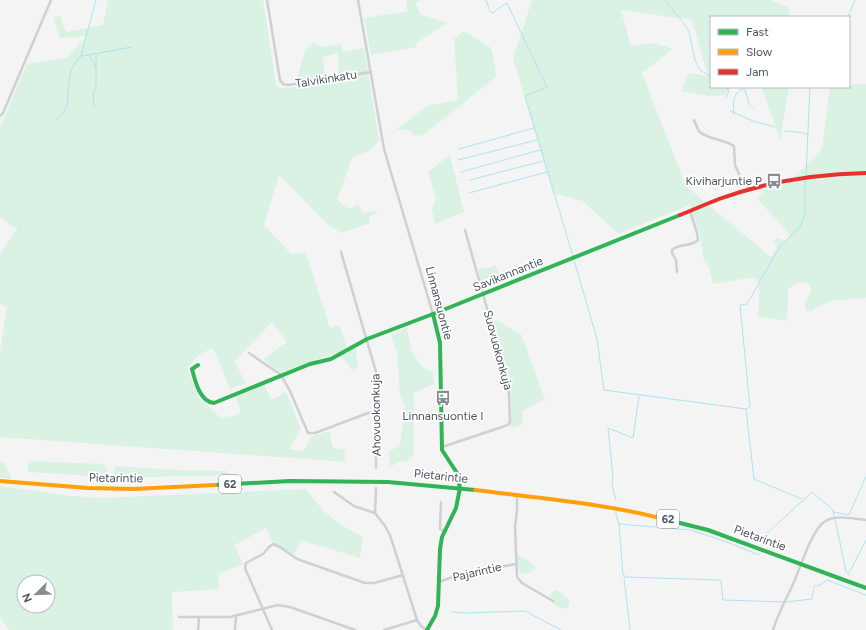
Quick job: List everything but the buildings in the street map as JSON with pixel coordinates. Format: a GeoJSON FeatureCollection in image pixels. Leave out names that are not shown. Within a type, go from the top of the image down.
{"type":"FeatureCollection","features":[{"type":"Feature","properties":{"kind":"street"},"geometry":{"type":"LineString","coordinates":[[0,116],[3,113],[51,0]]}},
{"type":"Feature","properties":{"kind":"street","name":"Talvikinkatu"},"geometry":{"type":"LineString","coordinates":[[267,0],[280,80],[282,84],[288,85],[371,72]]}},
{"type":"Feature","properties":{"kind":"street","name":"Linnansuontie"},"geometry":{"type":"LineString","coordinates":[[358,0],[382,139],[440,343],[441,448]]}},
{"type":"Feature","properties":{"kind":"street"},"geometry":{"type":"LineString","coordinates":[[694,120],[699,130],[703,134],[726,141],[734,146],[735,165],[740,176],[750,190]]}},
{"type":"Feature","properties":{"kind":"street","name":"Savikannantie"},"geometry":{"type":"LineString","coordinates":[[198,365],[194,366],[192,373],[204,399],[211,403],[316,362],[331,359],[367,339],[720,199],[781,182],[814,177],[866,173]]}},
{"type":"Feature","properties":{"kind":"street"},"geometry":{"type":"LineString","coordinates":[[677,272],[676,260],[672,250],[676,247],[695,243],[698,240],[690,211]]}},
{"type":"Feature","properties":{"kind":"street","name":"Suovuokonkuja"},"geometry":{"type":"LineString","coordinates":[[441,448],[509,424],[510,402],[508,389],[465,230]]}},
{"type":"Feature","properties":{"kind":"street","name":"Ahovuokonkuja"},"geometry":{"type":"LineString","coordinates":[[341,252],[376,372],[376,468]]}},
{"type":"Feature","properties":{"kind":"street"},"geometry":{"type":"LineString","coordinates":[[250,352],[281,375],[308,433],[312,434],[376,411]]}},
{"type":"Feature","properties":{"kind":"street"},"geometry":{"type":"LineString","coordinates":[[334,492],[354,506],[374,513],[388,530],[417,620],[421,626],[427,630],[437,611],[439,601],[440,549],[444,531],[456,508],[460,488],[457,473],[444,455],[441,448]]}},
{"type":"Feature","properties":{"kind":"street","name":"Pietarintie"},"geometry":{"type":"LineString","coordinates":[[0,482],[88,488],[134,489],[284,481],[347,480],[408,483],[460,488],[583,503],[661,518],[708,530],[866,588]]}},
{"type":"Feature","properties":{"kind":"street"},"geometry":{"type":"LineString","coordinates":[[374,513],[376,488]]}},
{"type":"Feature","properties":{"kind":"street","name":"Pajarintie"},"geometry":{"type":"LineString","coordinates":[[518,496],[515,522],[516,574],[518,580],[553,601]]}},
{"type":"Feature","properties":{"kind":"street"},"geometry":{"type":"LineString","coordinates":[[441,502],[440,530],[444,531]]}},
{"type":"Feature","properties":{"kind":"street"},"geometry":{"type":"LineString","coordinates":[[773,630],[801,564],[820,526],[825,521],[839,518],[866,520]]}},
{"type":"Feature","properties":{"kind":"street"},"geometry":{"type":"LineString","coordinates":[[272,630],[264,608],[250,581],[245,565],[263,554],[273,544],[297,559],[365,583],[374,583],[403,575]]}},
{"type":"Feature","properties":{"kind":"street","name":"Pajarintie"},"geometry":{"type":"LineString","coordinates":[[439,582],[458,575],[516,564]]}},
{"type":"Feature","properties":{"kind":"street"},"geometry":{"type":"LineString","coordinates":[[179,617],[199,618],[236,616],[278,605],[290,607],[355,630]]}},
{"type":"Feature","properties":{"kind":"street"},"geometry":{"type":"LineString","coordinates":[[235,630],[236,616]]}},
{"type":"Feature","properties":{"kind":"street"},"geometry":{"type":"LineString","coordinates":[[198,630],[199,618]]}},
{"type":"Feature","properties":{"kind":"street"},"geometry":{"type":"LineString","coordinates":[[384,630],[417,620]]}},
{"type":"Feature","properties":{"kind":"green space"},"geometry":{"type":"Polygon","coordinates":[[[108,0],[263,0],[276,85],[280,88],[295,87],[339,78],[338,53],[323,57],[325,77],[296,82],[305,50],[313,42],[321,47],[341,43],[343,52],[364,48],[379,141],[369,151],[352,158],[337,200],[349,209],[358,204],[364,213],[379,210],[369,218],[370,223],[341,233],[326,223],[279,175],[264,225],[291,254],[306,253],[330,328],[339,325],[348,351],[355,348],[358,364],[354,373],[342,357],[332,354],[281,373],[263,359],[287,342],[272,322],[235,361],[245,383],[230,389],[213,348],[200,354],[187,368],[199,398],[220,418],[237,415],[241,411],[235,396],[264,384],[271,400],[286,392],[301,429],[289,449],[303,452],[311,437],[329,431],[333,448],[344,449],[346,462],[0,437],[0,352],[7,307],[0,304],[0,254],[17,229],[0,217],[0,127],[27,64],[66,58],[87,36],[60,38],[53,17],[60,16],[66,32],[103,25],[108,0]]]}},
{"type":"Feature","properties":{"kind":"green space"},"geometry":{"type":"Polygon","coordinates":[[[406,0],[421,0],[416,3],[415,1],[420,14],[447,23],[416,43],[417,47],[371,55],[364,18],[407,11],[406,0]]]}},
{"type":"Feature","properties":{"kind":"green space"},"geometry":{"type":"Polygon","coordinates":[[[532,0],[771,0],[789,8],[789,16],[710,16],[710,88],[732,88],[724,95],[709,96],[682,91],[688,73],[708,76],[692,20],[621,10],[631,46],[655,43],[673,49],[642,73],[686,186],[771,257],[777,248],[774,243],[776,238],[787,241],[789,233],[758,200],[763,190],[787,184],[822,149],[830,88],[850,88],[850,85],[866,84],[866,298],[830,301],[819,307],[815,307],[813,311],[806,311],[805,304],[811,290],[809,284],[799,282],[788,289],[787,321],[757,316],[759,304],[759,282],[754,277],[713,284],[707,262],[704,261],[700,236],[690,205],[618,234],[583,201],[553,193],[513,58],[532,0]]]}},
{"type":"Feature","properties":{"kind":"green space"},"geometry":{"type":"Polygon","coordinates":[[[464,31],[491,48],[496,77],[423,135],[416,136],[408,130],[399,130],[389,135],[427,106],[458,100],[454,39],[464,31]]]}},
{"type":"Feature","properties":{"kind":"green space"},"geometry":{"type":"Polygon","coordinates":[[[762,88],[789,88],[780,140],[762,88]]]}},
{"type":"Feature","properties":{"kind":"green space"},"geometry":{"type":"Polygon","coordinates":[[[450,155],[464,212],[435,224],[432,209],[436,199],[428,172],[450,155]]]}},
{"type":"Feature","properties":{"kind":"green space"},"geometry":{"type":"Polygon","coordinates":[[[495,265],[504,281],[484,290],[478,269],[489,268],[495,265]]]}},
{"type":"Feature","properties":{"kind":"green space"},"geometry":{"type":"Polygon","coordinates":[[[494,319],[521,334],[546,402],[542,400],[523,411],[522,424],[515,428],[510,427],[510,387],[493,321],[494,319]]]}},
{"type":"Feature","properties":{"kind":"green space"},"geometry":{"type":"Polygon","coordinates":[[[407,328],[412,352],[421,366],[433,373],[434,384],[414,393],[413,456],[407,461],[399,462],[390,467],[389,451],[400,446],[405,404],[400,396],[397,353],[391,335],[407,328]]]}},
{"type":"Feature","properties":{"kind":"green space"},"geometry":{"type":"Polygon","coordinates":[[[0,461],[3,461],[12,479],[0,478],[0,461]]]}},
{"type":"Feature","properties":{"kind":"green space"},"geometry":{"type":"Polygon","coordinates":[[[30,461],[103,464],[108,470],[104,477],[29,472],[27,467],[30,461]]]}},
{"type":"Feature","properties":{"kind":"green space"},"geometry":{"type":"Polygon","coordinates":[[[116,466],[175,470],[226,471],[231,475],[114,478],[116,466]]]}},
{"type":"Feature","properties":{"kind":"green space"},"geometry":{"type":"Polygon","coordinates":[[[0,486],[62,495],[101,498],[306,489],[324,512],[343,526],[363,537],[360,558],[301,540],[294,555],[272,542],[266,528],[235,545],[243,564],[218,574],[219,589],[172,592],[173,630],[9,630],[0,617],[0,486]]]}},
{"type":"Feature","properties":{"kind":"green space"},"geometry":{"type":"Polygon","coordinates":[[[516,555],[519,555],[535,566],[535,569],[522,574],[518,569],[516,555]]]}},
{"type":"Feature","properties":{"kind":"green space"},"geometry":{"type":"Polygon","coordinates":[[[555,590],[560,592],[569,600],[570,602],[568,608],[560,608],[549,599],[551,593],[555,590]]]}},
{"type":"Feature","properties":{"kind":"waterway"},"geometry":{"type":"LineString","coordinates":[[57,119],[64,111],[68,102],[70,74],[74,64],[81,56],[96,0]]}},
{"type":"Feature","properties":{"kind":"waterway"},"geometry":{"type":"LineString","coordinates":[[486,0],[492,13],[507,3],[547,87],[525,96],[573,256]]}},
{"type":"Feature","properties":{"kind":"waterway"},"geometry":{"type":"LineString","coordinates":[[848,16],[855,0]]}},
{"type":"Feature","properties":{"kind":"waterway"},"geometry":{"type":"LineString","coordinates":[[666,2],[683,22],[689,32],[695,60],[700,70],[710,76]]}},
{"type":"Feature","properties":{"kind":"waterway"},"geometry":{"type":"LineString","coordinates":[[82,56],[132,47]]}},
{"type":"Feature","properties":{"kind":"waterway"},"geometry":{"type":"LineString","coordinates":[[94,106],[93,94],[96,86],[96,54]]}},
{"type":"Feature","properties":{"kind":"waterway"},"geometry":{"type":"LineString","coordinates":[[89,55],[96,67]]}},
{"type":"Feature","properties":{"kind":"waterway"},"geometry":{"type":"LineString","coordinates":[[726,98],[729,91],[727,88]]}},
{"type":"Feature","properties":{"kind":"waterway"},"geometry":{"type":"LineString","coordinates":[[806,175],[810,88]]}},
{"type":"Feature","properties":{"kind":"waterway"},"geometry":{"type":"LineString","coordinates":[[734,114],[735,96],[743,89],[745,90],[749,104],[753,108]]}},
{"type":"Feature","properties":{"kind":"waterway"},"geometry":{"type":"LineString","coordinates":[[730,111],[753,121],[775,127]]}},
{"type":"Feature","properties":{"kind":"waterway"},"geometry":{"type":"LineString","coordinates":[[459,149],[534,128]]}},
{"type":"Feature","properties":{"kind":"waterway"},"geometry":{"type":"LineString","coordinates":[[785,131],[807,134]]}},
{"type":"Feature","properties":{"kind":"waterway"},"geometry":{"type":"LineString","coordinates":[[458,160],[537,140]]}},
{"type":"Feature","properties":{"kind":"waterway"},"geometry":{"type":"LineString","coordinates":[[461,172],[540,150]]}},
{"type":"Feature","properties":{"kind":"waterway"},"geometry":{"type":"LineString","coordinates":[[470,180],[543,161]]}},
{"type":"Feature","properties":{"kind":"waterway"},"geometry":{"type":"LineString","coordinates":[[469,193],[547,172]]}},
{"type":"Feature","properties":{"kind":"waterway"},"geometry":{"type":"LineString","coordinates":[[794,233],[801,225],[805,212],[805,180]]}},
{"type":"Feature","properties":{"kind":"waterway"},"geometry":{"type":"LineString","coordinates":[[574,260],[597,339],[604,390],[746,409],[750,407],[740,305],[747,304],[780,246],[793,234]]}},
{"type":"Feature","properties":{"kind":"waterway"},"geometry":{"type":"LineString","coordinates":[[616,500],[612,486],[613,477],[608,428],[633,438],[639,396]]}},
{"type":"Feature","properties":{"kind":"waterway"},"geometry":{"type":"LineString","coordinates":[[746,409],[754,479],[802,499]]}},
{"type":"Feature","properties":{"kind":"waterway"},"geometry":{"type":"LineString","coordinates":[[834,512],[849,515],[866,476]]}},
{"type":"Feature","properties":{"kind":"waterway"},"geometry":{"type":"LineString","coordinates":[[762,538],[812,492],[833,510],[846,571],[849,575]]}},
{"type":"Feature","properties":{"kind":"waterway"},"geometry":{"type":"LineString","coordinates":[[616,511],[619,524],[623,575],[625,576]]}},
{"type":"Feature","properties":{"kind":"waterway"},"geometry":{"type":"LineString","coordinates":[[619,524],[691,530],[759,555]]}},
{"type":"Feature","properties":{"kind":"waterway"},"geometry":{"type":"LineString","coordinates":[[849,573],[866,540]]}},
{"type":"Feature","properties":{"kind":"waterway"},"geometry":{"type":"LineString","coordinates":[[630,630],[625,577],[719,580],[721,581],[723,600],[783,602]]}},
{"type":"Feature","properties":{"kind":"waterway"},"geometry":{"type":"LineString","coordinates":[[786,602],[812,599],[814,586],[820,585],[827,580],[866,595]]}},
{"type":"Feature","properties":{"kind":"waterway"},"geometry":{"type":"LineString","coordinates":[[452,612],[525,611],[561,630]]}},
{"type":"Feature","properties":{"kind":"traffic: fast"},"geometry":{"type":"LineString","coordinates":[[198,365],[192,369],[199,390],[205,399],[214,403],[310,364],[331,359],[367,339],[680,215]]}},
{"type":"Feature","properties":{"kind":"traffic: fast"},"geometry":{"type":"LineString","coordinates":[[427,630],[435,616],[438,606],[440,549],[442,537],[456,508],[460,488],[457,473],[442,450],[440,343],[433,314]]}},
{"type":"Feature","properties":{"kind":"traffic: fast"},"geometry":{"type":"LineString","coordinates":[[215,485],[290,481],[388,482],[475,490]]}},
{"type":"Feature","properties":{"kind":"traffic: fast"},"geometry":{"type":"LineString","coordinates":[[664,519],[708,530],[866,588]]}},
{"type":"Feature","properties":{"kind":"traffic: slow"},"geometry":{"type":"LineString","coordinates":[[0,481],[88,488],[134,489],[215,485]]}},
{"type":"Feature","properties":{"kind":"traffic: slow"},"geometry":{"type":"LineString","coordinates":[[475,490],[594,505],[641,513],[664,519]]}},
{"type":"Feature","properties":{"kind":"traffic: jam"},"geometry":{"type":"LineString","coordinates":[[680,215],[719,199],[755,188],[810,177],[866,173]]}},
{"type":"Feature","properties":{"kind":"place","name":"Kiviharjuntie P"},"geometry":{"type":"Point","coordinates":[774,181]}},
{"type":"Feature","properties":{"kind":"place","name":"Linnansuontie I"},"geometry":{"type":"Point","coordinates":[443,398]}}]}
